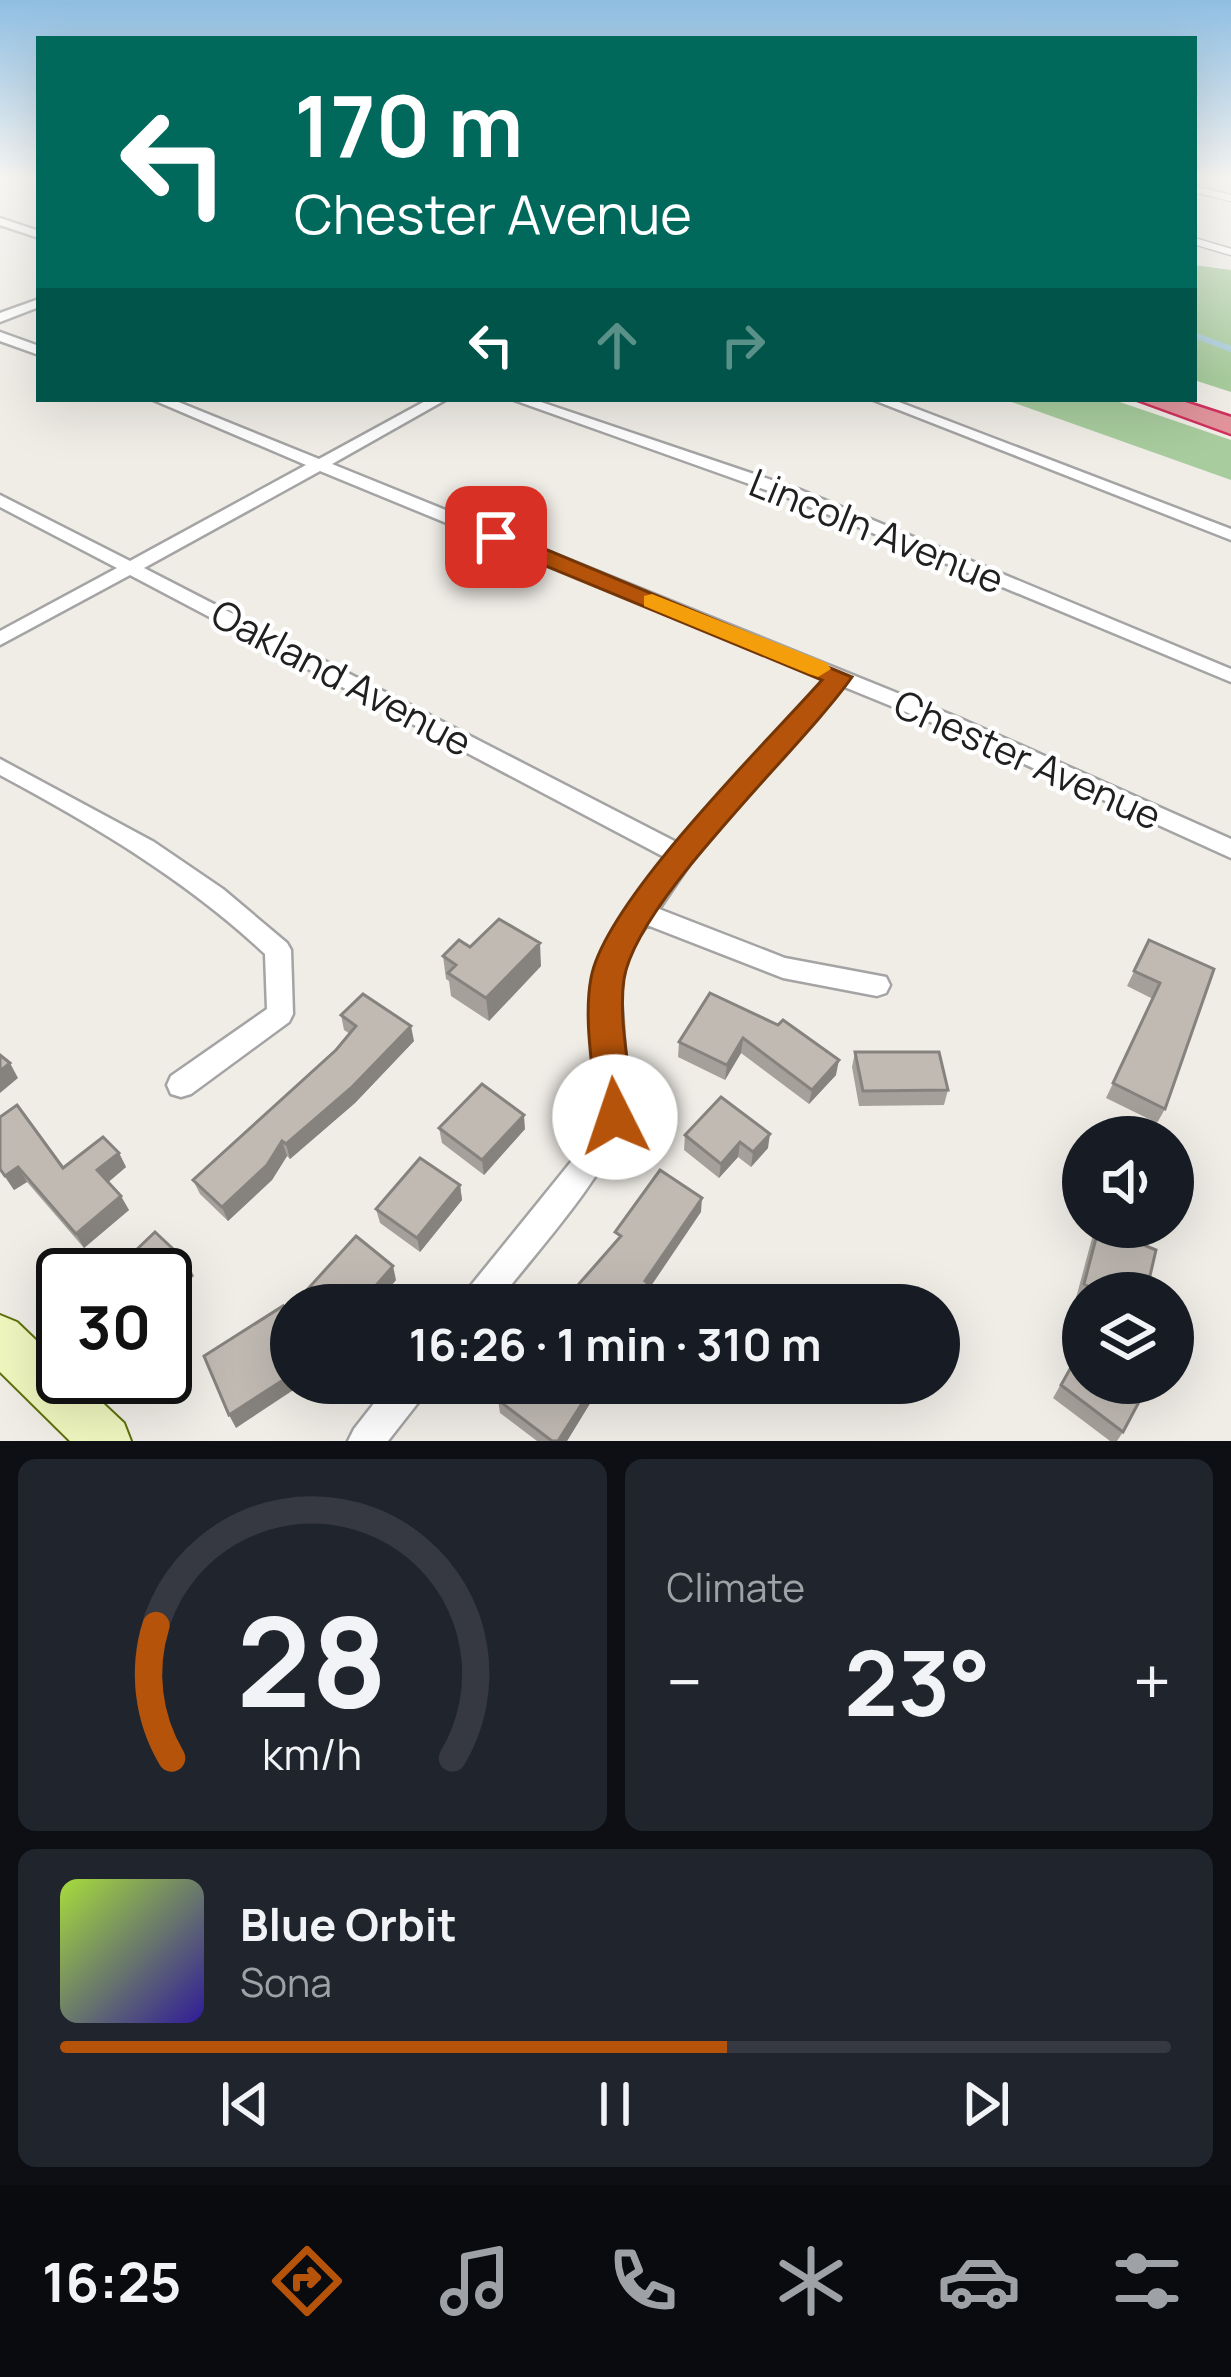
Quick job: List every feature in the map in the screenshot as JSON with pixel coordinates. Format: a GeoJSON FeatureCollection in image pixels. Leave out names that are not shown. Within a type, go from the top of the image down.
{"type":"FeatureCollection","features":[{"type":"Feature","properties":{"kind":"highway"},"geometry":{"type":"LineString","coordinates":[[1197,398],[1231,409]]}},
{"type":"Feature","properties":{"kind":"highway"},"geometry":{"type":"LineString","coordinates":[[1158,402],[1231,427]]}},
{"type":"Feature","properties":{"kind":"main road"},"geometry":{"type":"LineString","coordinates":[[0,1339],[106,1441]]}},
{"type":"Feature","properties":{"kind":"street"},"geometry":{"type":"LineString","coordinates":[[0,318],[36,304]]}},
{"type":"Feature","properties":{"kind":"street"},"geometry":{"type":"LineString","coordinates":[[0,335],[36,350]]}},
{"type":"Feature","properties":{"kind":"street","name":"Chester Avenue"},"geometry":{"type":"LineString","coordinates":[[165,402],[839,677],[1231,849]]}},
{"type":"Feature","properties":{"kind":"street"},"geometry":{"type":"LineString","coordinates":[[0,639],[435,402]]}},
{"type":"Feature","properties":{"kind":"street","name":"Lincoln Avenue"},"geometry":{"type":"LineString","coordinates":[[527,402],[792,493],[1231,676]]}},
{"type":"Feature","properties":{"kind":"street"},"geometry":{"type":"LineString","coordinates":[[886,402],[1231,535]]}},
{"type":"Feature","properties":{"kind":"street","name":"Oakland Avenue"},"geometry":{"type":"LineString","coordinates":[[0,500],[682,856]]}},
{"type":"Feature","properties":{"kind":"street"},"geometry":{"type":"LineString","coordinates":[[492,1284],[597,1152],[615,1117],[607,981],[616,948],[682,856],[839,677]]}},
{"type":"Feature","properties":{"kind":"street"},"geometry":{"type":"LineString","coordinates":[[0,766],[91,813],[222,896],[278,950],[280,1015],[181,1085]]}},
{"type":"Feature","properties":{"kind":"street"},"geometry":{"type":"LineString","coordinates":[[644,913],[783,968],[877,985]]}},
{"type":"Feature","properties":{"kind":"street"},"geometry":{"type":"LineString","coordinates":[[366,1441],[395,1404]]}},
{"type":"Feature","properties":{"kind":"green space"},"geometry":{"type":"Polygon","coordinates":[[[1197,265],[1231,270],[1231,392],[1197,381],[1197,265]]]}},
{"type":"Feature","properties":{"kind":"green space"},"geometry":{"type":"Polygon","coordinates":[[[1011,402],[1120,402],[1231,440],[1231,480],[1011,402]]]}},
{"type":"Feature","properties":{"kind":"building"},"geometry":{"type":"Polygon","coordinates":[[[499,919],[540,943],[486,998],[448,973],[456,965],[443,956],[459,940],[470,947],[499,919]]]}},
{"type":"Feature","properties":{"kind":"building"},"geometry":{"type":"Polygon","coordinates":[[[1149,940],[1214,969],[1165,1109],[1113,1083],[1160,983],[1134,971],[1149,940]]]}},
{"type":"Feature","properties":{"kind":"building"},"geometry":{"type":"Polygon","coordinates":[[[710,993],[778,1025],[783,1020],[839,1060],[812,1090],[743,1038],[727,1065],[679,1042],[710,993]]]}},
{"type":"Feature","properties":{"kind":"building"},"geometry":{"type":"Polygon","coordinates":[[[363,994],[411,1026],[351,1088],[286,1144],[282,1141],[267,1165],[222,1207],[193,1180],[336,1050],[356,1026],[341,1015],[363,994]]]}},
{"type":"Feature","properties":{"kind":"building"},"geometry":{"type":"Polygon","coordinates":[[[855,1052],[939,1052],[948,1090],[863,1091],[855,1052]]]}},
{"type":"Feature","properties":{"kind":"building"},"geometry":{"type":"Polygon","coordinates":[[[482,1084],[524,1115],[482,1160],[439,1128],[482,1084]]]}},
{"type":"Feature","properties":{"kind":"building"},"geometry":{"type":"Polygon","coordinates":[[[721,1097],[770,1134],[753,1152],[740,1142],[721,1164],[685,1135],[721,1097]]]}},
{"type":"Feature","properties":{"kind":"building"},"geometry":{"type":"Polygon","coordinates":[[[17,1105],[63,1168],[103,1137],[119,1153],[97,1170],[121,1196],[76,1234],[18,1167],[5,1176],[0,1169],[0,1117],[17,1105]]]}},
{"type":"Feature","properties":{"kind":"building"},"geometry":{"type":"Polygon","coordinates":[[[420,1158],[460,1185],[417,1238],[376,1209],[420,1158]]]}},
{"type":"Feature","properties":{"kind":"building"},"geometry":{"type":"Polygon","coordinates":[[[660,1170],[702,1198],[645,1281],[649,1284],[579,1284],[621,1236],[615,1232],[660,1170]]]}},
{"type":"Feature","properties":{"kind":"building"},"geometry":{"type":"Polygon","coordinates":[[[155,1232],[172,1248],[138,1248],[155,1232]]]}},
{"type":"Feature","properties":{"kind":"building"},"geometry":{"type":"Polygon","coordinates":[[[356,1236],[393,1266],[377,1284],[312,1284],[356,1236]]]}},
{"type":"Feature","properties":{"kind":"building"},"geometry":{"type":"Polygon","coordinates":[[[1093,1248],[1156,1250],[1151,1272],[1087,1272],[1093,1248]]]}},
{"type":"Feature","properties":{"kind":"building"},"geometry":{"type":"Polygon","coordinates":[[[270,1314],[270,1389],[229,1415],[204,1356],[270,1314]]]}},
{"type":"Feature","properties":{"kind":"building"},"geometry":{"type":"Polygon","coordinates":[[[503,1404],[582,1404],[558,1441],[503,1404]]]}},
{"type":"Feature","properties":{"kind":"building"},"geometry":{"type":"Polygon","coordinates":[[[1086,1404],[1138,1404],[1123,1432],[1086,1404]]]}},
{"type":"Feature","properties":{"kind":"waterway"},"geometry":{"type":"LineString","coordinates":[[1197,336],[1231,349]]}},
{"type":"Feature","properties":{"kind":"slow traffic"},"geometry":{"type":"LineString","coordinates":[[652,601],[818,669]]}},
{"type":"Feature","properties":{"kind":"route"},"geometry":{"type":"LineString","coordinates":[[496,537],[839,677],[682,856],[616,948],[607,981],[615,1117]]}}]}
